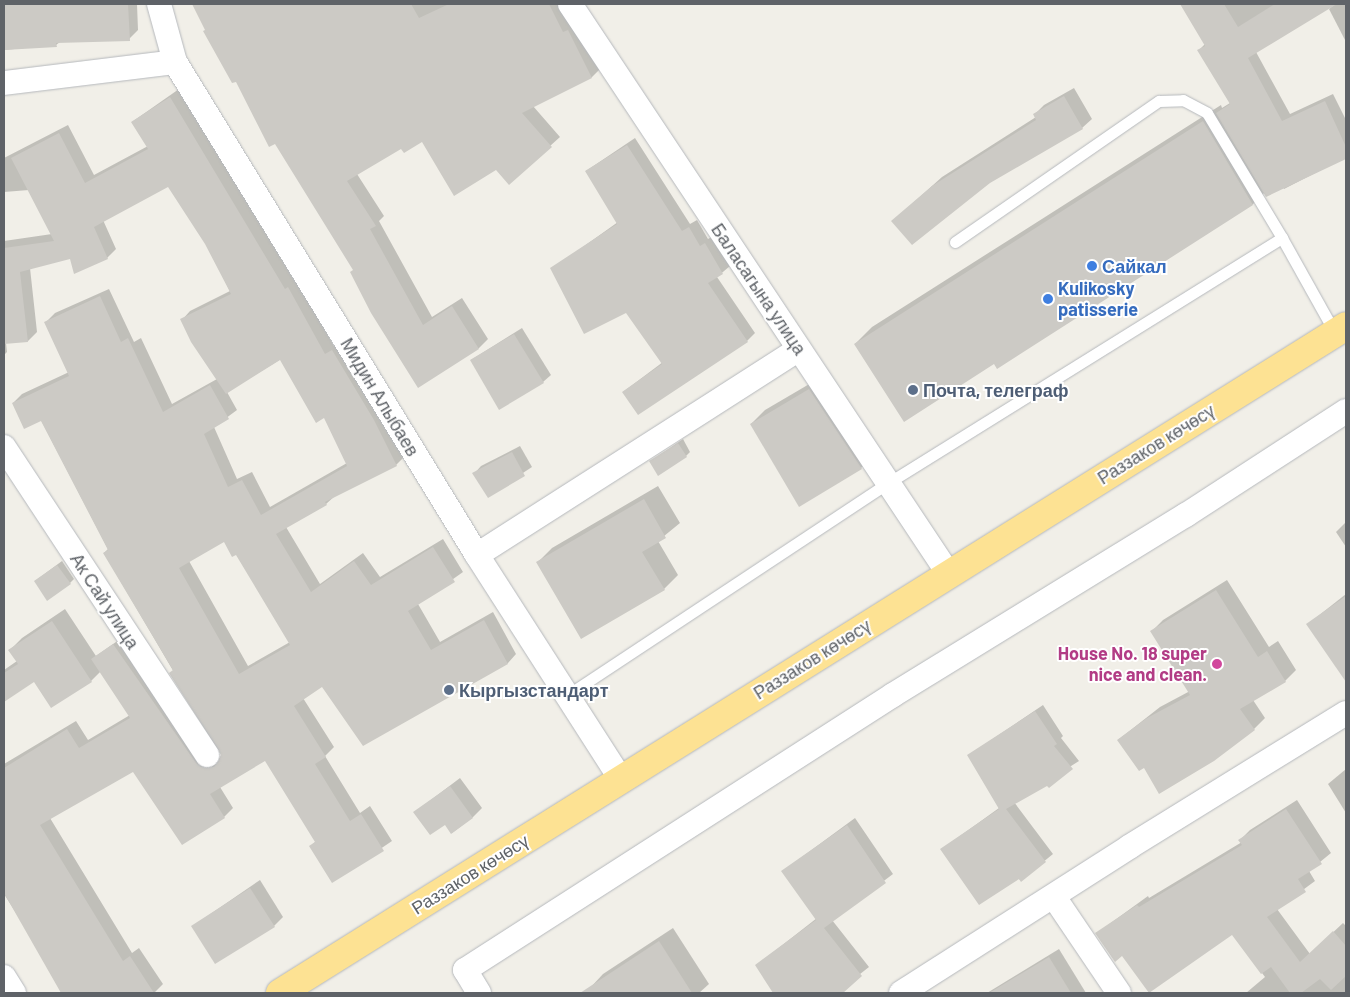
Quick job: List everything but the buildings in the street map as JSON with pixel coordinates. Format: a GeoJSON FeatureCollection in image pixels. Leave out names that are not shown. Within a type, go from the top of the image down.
{"type":"FeatureCollection","features":[{"type":"Feature","properties":{"kind":"highway","name":"Раззаков көчөсү"},"geometry":{"type":"LineString","coordinates":[[280,993],[948,573],[1341,330]]}},
{"type":"Feature","properties":{"kind":"street","name":"Мидин Алыбаев"},"geometry":{"type":"LineString","coordinates":[[159,4],[175,62],[564,696],[621,779]]}},
{"type":"Feature","properties":{"kind":"street","name":"Баласагына улица"},"geometry":{"type":"LineString","coordinates":[[570,4],[948,573]]}},
{"type":"Feature","properties":{"kind":"street"},"geometry":{"type":"LineString","coordinates":[[4,83],[175,62]]}},
{"type":"Feature","properties":{"kind":"street"},"geometry":{"type":"LineString","coordinates":[[477,555],[799,349]]}},
{"type":"Feature","properties":{"kind":"street"},"geometry":{"type":"LineString","coordinates":[[479,993],[465,970],[868,711],[1186,515],[1346,411]]}},
{"type":"Feature","properties":{"kind":"street","name":"Ак Сай улица"},"geometry":{"type":"LineString","coordinates":[[4,447],[207,755]]}},
{"type":"Feature","properties":{"kind":"street"},"geometry":{"type":"LineString","coordinates":[[901,993],[1054,897],[1129,847],[1346,713]]}},
{"type":"Feature","properties":{"kind":"street"},"geometry":{"type":"LineString","coordinates":[[1054,897],[1119,993]]}},
{"type":"Feature","properties":{"kind":"street"},"geometry":{"type":"LineString","coordinates":[[4,977],[14,993]]}},
{"type":"Feature","properties":{"kind":"lane"},"geometry":{"type":"LineString","coordinates":[[955,242],[1158,101],[1183,100],[1207,113],[1282,238],[1341,330]]}},
{"type":"Feature","properties":{"kind":"lane"},"geometry":{"type":"LineString","coordinates":[[564,696],[888,483],[1282,238]]}},
{"type":"Feature","properties":{"kind":"place","name":"Сайкал"},"geometry":{"type":"Point","coordinates":[1092,266]}},
{"type":"Feature","properties":{"kind":"place","name":"Kulikosky patisserie"},"geometry":{"type":"Point","coordinates":[1048,299]}},
{"type":"Feature","properties":{"kind":"place","name":"Почта, телеграф"},"geometry":{"type":"Point","coordinates":[913,390]}},
{"type":"Feature","properties":{"kind":"place","name":"House No. 18 super nice and clean."},"geometry":{"type":"Point","coordinates":[1217,664]}},
{"type":"Feature","properties":{"kind":"place","name":"Кыргызстандарт"},"geometry":{"type":"Point","coordinates":[449,690]}}]}
